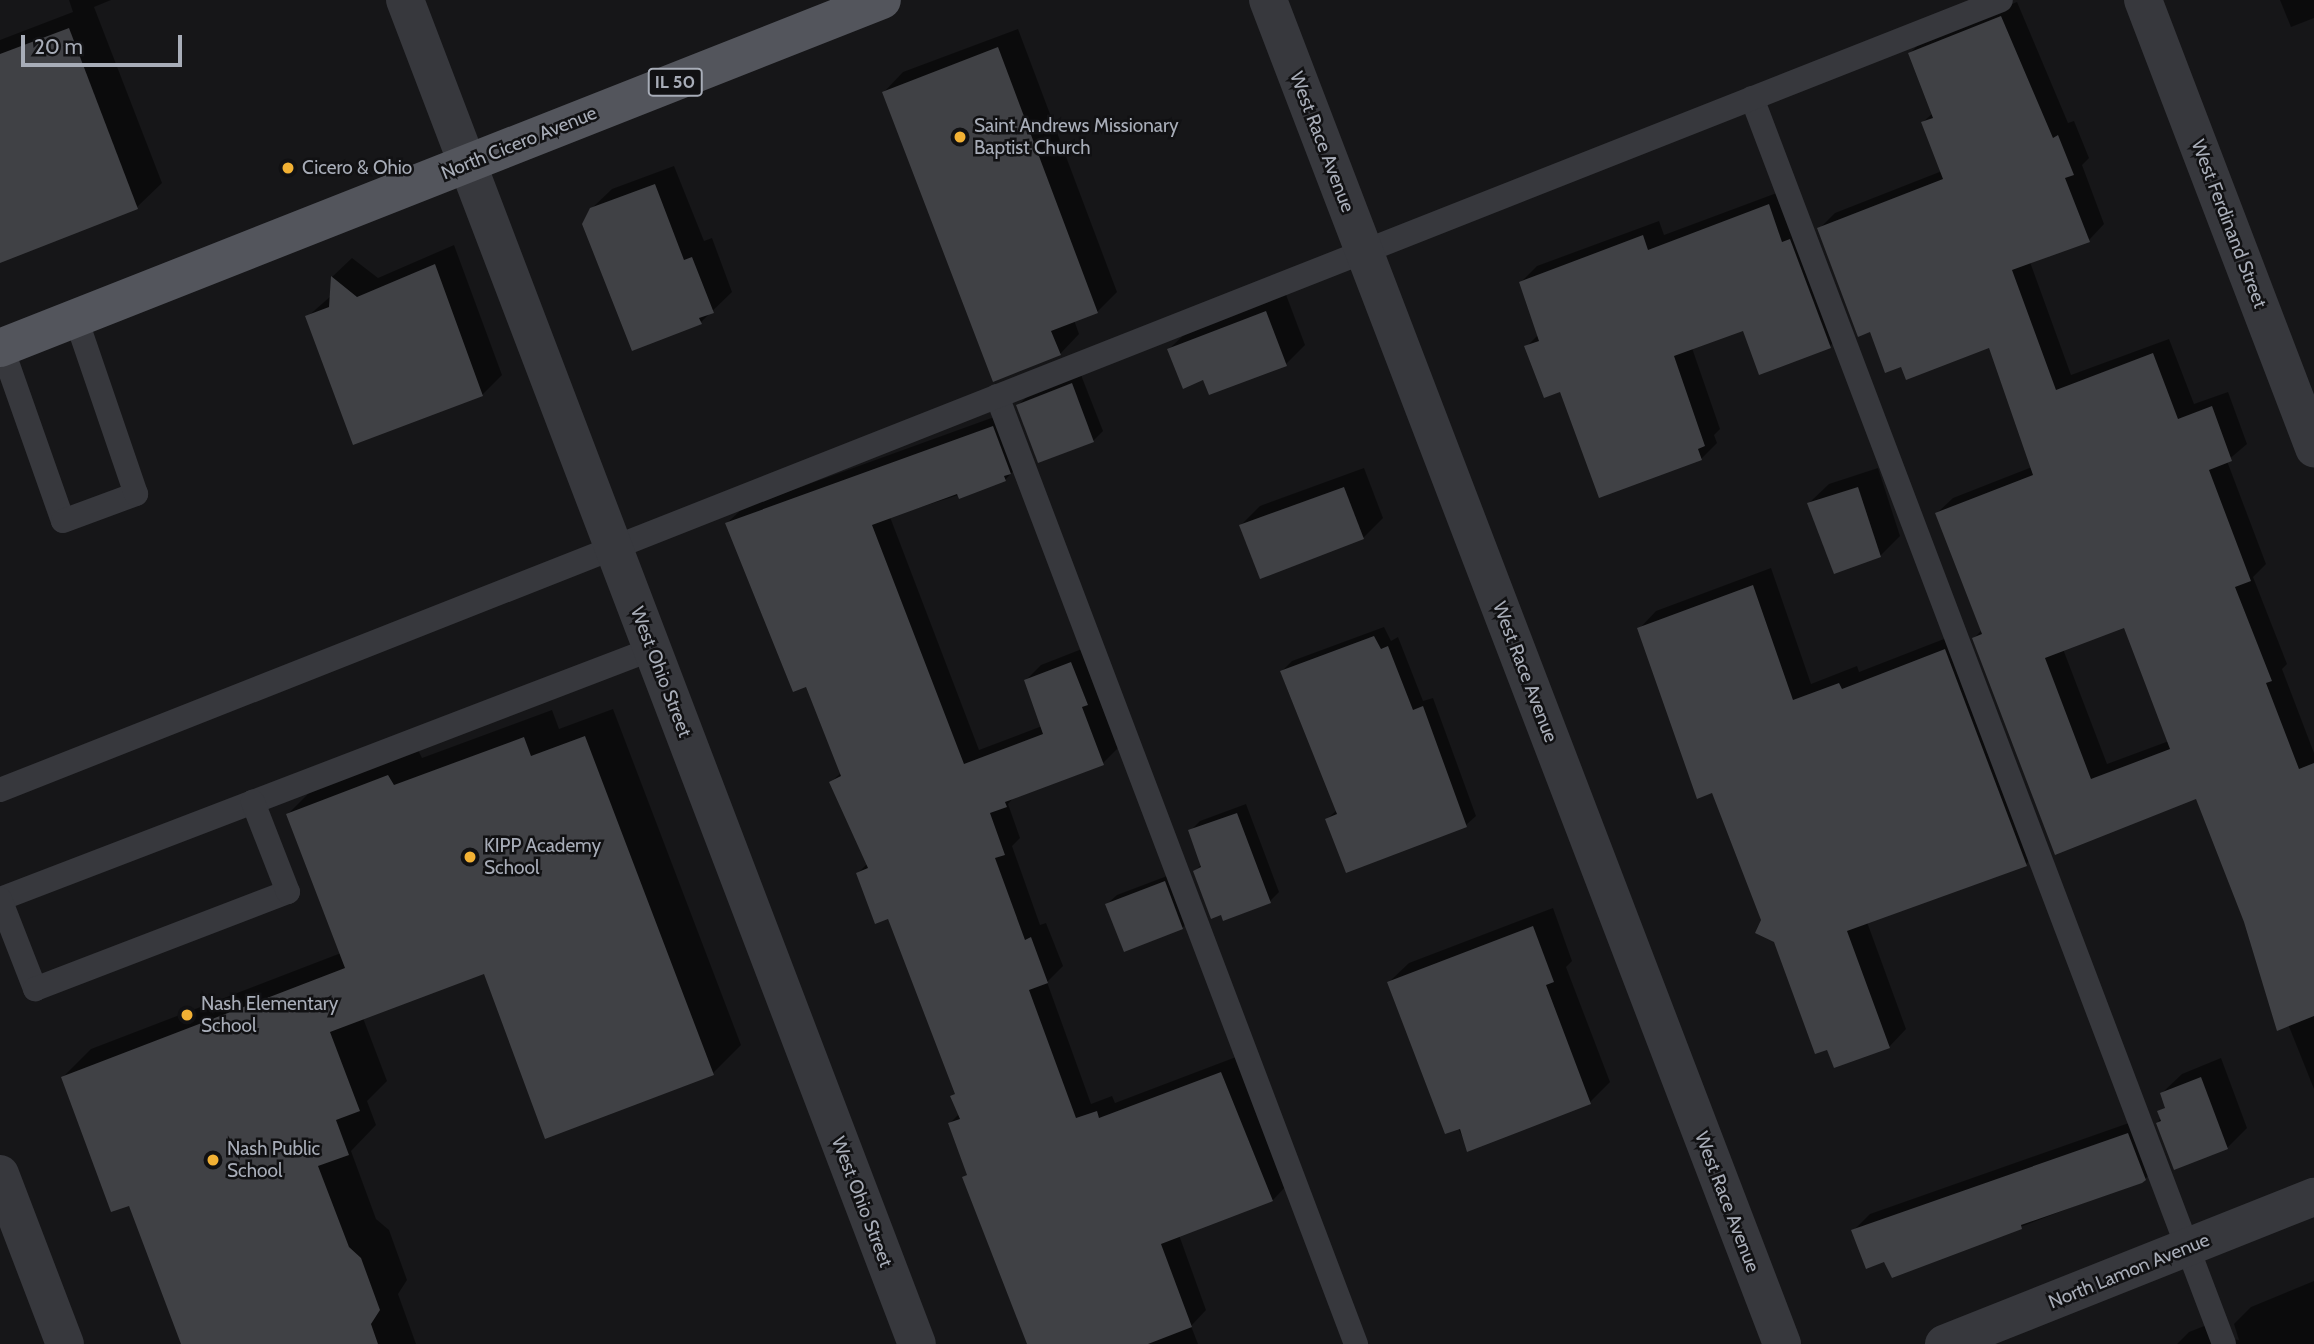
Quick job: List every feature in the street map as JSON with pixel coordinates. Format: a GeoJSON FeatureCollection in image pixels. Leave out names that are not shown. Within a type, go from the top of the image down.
{"type":"FeatureCollection","features":[{"type":"Feature","properties":{"kind":"main road","name":"North Cicero Avenue"},"geometry":{"type":"LineString","coordinates":[[1,348],[469,164],[857,4]]}},
{"type":"Feature","properties":{"kind":"street","name":"West Ohio Street"},"geometry":{"type":"LineString","coordinates":[[405,0],[916,1344]]}},
{"type":"Feature","properties":{"kind":"street","name":"West Race Avenue"},"geometry":{"type":"LineString","coordinates":[[1268,0],[1782,1344]]}},
{"type":"Feature","properties":{"kind":"street","name":"West Ferdinand Street"},"geometry":{"type":"LineString","coordinates":[[2143,0],[2314,448]]}},
{"type":"Feature","properties":{"kind":"street"},"geometry":{"type":"LineString","coordinates":[[0,1174],[65,1344]]}},
{"type":"Feature","properties":{"kind":"street","name":"North Lamon Avenue"},"geometry":{"type":"LineString","coordinates":[[1944,1344],[2314,1197]]}},
{"type":"Feature","properties":{"kind":"lane"},"geometry":{"type":"LineString","coordinates":[[0,790],[2001,0]]}},
{"type":"Feature","properties":{"kind":"lane"},"geometry":{"type":"LineString","coordinates":[[1752,98],[2224,1344]]}},
{"type":"Feature","properties":{"kind":"lane"},"geometry":{"type":"LineString","coordinates":[[1,348],[63,520],[136,494],[76,319]]}},
{"type":"Feature","properties":{"kind":"lane"},"geometry":{"type":"LineString","coordinates":[[997,397],[1356,1344]]}},
{"type":"Feature","properties":{"kind":"lane"},"geometry":{"type":"LineString","coordinates":[[253,802],[288,892],[35,989],[0,899],[652,649]]}},
{"type":"Feature","properties":{"kind":"building"},"geometry":{"type":"Polygon","coordinates":[[[2001,16],[2053,138],[2058,135],[2074,175],[2065,178],[2090,242],[2012,270],[2056,390],[2153,353],[2178,419],[2212,406],[2232,461],[2209,470],[2251,581],[2235,587],[2272,681],[2266,683],[2299,769],[2314,763],[2314,1016],[2277,1031],[2244,922],[2196,799],[2055,855],[1972,638],[1982,634],[1935,513],[2033,475],[1989,348],[1906,380],[1901,367],[1885,373],[1870,332],[1858,337],[1817,228],[1943,179],[1921,122],[1933,118],[1908,53],[2001,16]],[[2124,628],[2045,658],[2091,779],[2170,749],[2124,628]]]}},
{"type":"Feature","properties":{"kind":"building"},"geometry":{"type":"Polygon","coordinates":[[[69,28],[138,209],[0,263],[0,54],[69,28]]]}},
{"type":"Feature","properties":{"kind":"building"},"geometry":{"type":"Polygon","coordinates":[[[998,47],[1098,313],[1051,331],[1061,355],[993,382],[882,92],[998,47]]]}},
{"type":"Feature","properties":{"kind":"building"},"geometry":{"type":"Polygon","coordinates":[[[655,184],[684,260],[692,257],[714,313],[699,318],[702,324],[632,351],[582,224],[590,208],[655,184]]]}},
{"type":"Feature","properties":{"kind":"building"},"geometry":{"type":"Polygon","coordinates":[[[1769,204],[1782,242],[1790,239],[1831,348],[1759,375],[1743,331],[1674,356],[1705,446],[1698,449],[1702,460],[1599,498],[1560,392],[1544,398],[1524,346],[1539,341],[1519,282],[1643,235],[1648,250],[1769,204]]]}},
{"type":"Feature","properties":{"kind":"building"},"geometry":{"type":"Polygon","coordinates":[[[435,264],[483,396],[353,445],[305,316],[329,307],[331,276],[357,297],[435,264]]]}},
{"type":"Feature","properties":{"kind":"building"},"geometry":{"type":"Polygon","coordinates":[[[1266,311],[1287,366],[1209,395],[1203,380],[1183,389],[1167,349],[1266,311]]]}},
{"type":"Feature","properties":{"kind":"building"},"geometry":{"type":"Polygon","coordinates":[[[1072,383],[1094,442],[1038,463],[1016,405],[1072,383]]]}},
{"type":"Feature","properties":{"kind":"building"},"geometry":{"type":"Polygon","coordinates":[[[993,426],[1011,474],[1004,476],[1006,481],[959,499],[957,494],[872,525],[964,764],[1043,734],[1024,680],[1071,662],[1088,705],[1082,707],[1104,765],[1005,802],[1007,807],[990,813],[1005,855],[995,858],[1025,940],[1031,937],[1048,983],[1029,990],[1076,1118],[1097,1111],[1099,1118],[1221,1072],[1273,1201],[1161,1244],[1192,1327],[1148,1344],[1027,1344],[962,1177],[967,1175],[948,1123],[960,1119],[950,1096],[955,1094],[888,919],[875,924],[856,873],[868,868],[829,782],[841,776],[806,687],[793,692],[725,523],[993,426]]]}},
{"type":"Feature","properties":{"kind":"building"},"geometry":{"type":"Polygon","coordinates":[[[1344,487],[1364,539],[1260,579],[1239,525],[1344,487]]]}},
{"type":"Feature","properties":{"kind":"building"},"geometry":{"type":"Polygon","coordinates":[[[1858,487],[1881,557],[1834,574],[1807,503],[1858,487]]]}},
{"type":"Feature","properties":{"kind":"building"},"geometry":{"type":"Polygon","coordinates":[[[1753,585],[1793,700],[1839,683],[1842,689],[1945,649],[2027,866],[1847,931],[1890,1048],[1834,1068],[1827,1050],[1815,1054],[1774,942],[1755,933],[1761,920],[1712,793],[1697,799],[1637,628],[1753,585]]]}},
{"type":"Feature","properties":{"kind":"building"},"geometry":{"type":"Polygon","coordinates":[[[1374,636],[1381,649],[1388,646],[1413,710],[1423,706],[1467,827],[1346,873],[1325,819],[1337,814],[1280,671],[1374,636]]]}},
{"type":"Feature","properties":{"kind":"building"},"geometry":{"type":"Polygon","coordinates":[[[585,736],[714,1075],[545,1139],[484,974],[330,1032],[360,1111],[336,1120],[349,1155],[318,1166],[349,1247],[361,1258],[380,1310],[371,1324],[378,1344],[181,1344],[129,1206],[111,1212],[61,1077],[345,968],[286,814],[388,775],[394,785],[524,737],[531,756],[585,736]]]}},
{"type":"Feature","properties":{"kind":"building"},"geometry":{"type":"Polygon","coordinates":[[[1237,813],[1271,903],[1223,921],[1221,915],[1211,919],[1193,871],[1201,867],[1188,830],[1237,813]]]}},
{"type":"Feature","properties":{"kind":"building"},"geometry":{"type":"Polygon","coordinates":[[[1165,881],[1183,929],[1124,952],[1105,904],[1165,881]]]}},
{"type":"Feature","properties":{"kind":"building"},"geometry":{"type":"Polygon","coordinates":[[[1533,926],[1554,982],[1546,985],[1591,1104],[1467,1152],[1460,1129],[1445,1134],[1387,982],[1533,926]]]}},
{"type":"Feature","properties":{"kind":"building"},"geometry":{"type":"Polygon","coordinates":[[[2201,1077],[2228,1149],[2174,1170],[2156,1123],[2161,1121],[2157,1111],[2165,1108],[2160,1093],[2201,1077]]]}},
{"type":"Feature","properties":{"kind":"building"},"geometry":{"type":"Polygon","coordinates":[[[2128,1133],[2146,1180],[2142,1183],[2021,1225],[2022,1229],[1892,1278],[1884,1262],[1866,1269],[1851,1230],[2128,1133]]]}},
{"type":"Feature","properties":{"kind":"place","name":"Saint Andrews Missionary Baptist Church"},"geometry":{"type":"Point","coordinates":[960,137]}},
{"type":"Feature","properties":{"kind":"place","name":"Cicero & Ohio"},"geometry":{"type":"Point","coordinates":[288,168]}},
{"type":"Feature","properties":{"kind":"place","name":"KIPP Academy School"},"geometry":{"type":"Point","coordinates":[470,857]}},
{"type":"Feature","properties":{"kind":"place","name":"Nash Elementary School"},"geometry":{"type":"Point","coordinates":[187,1015]}},
{"type":"Feature","properties":{"kind":"place","name":"Nash Public School"},"geometry":{"type":"Point","coordinates":[213,1160]}}]}
